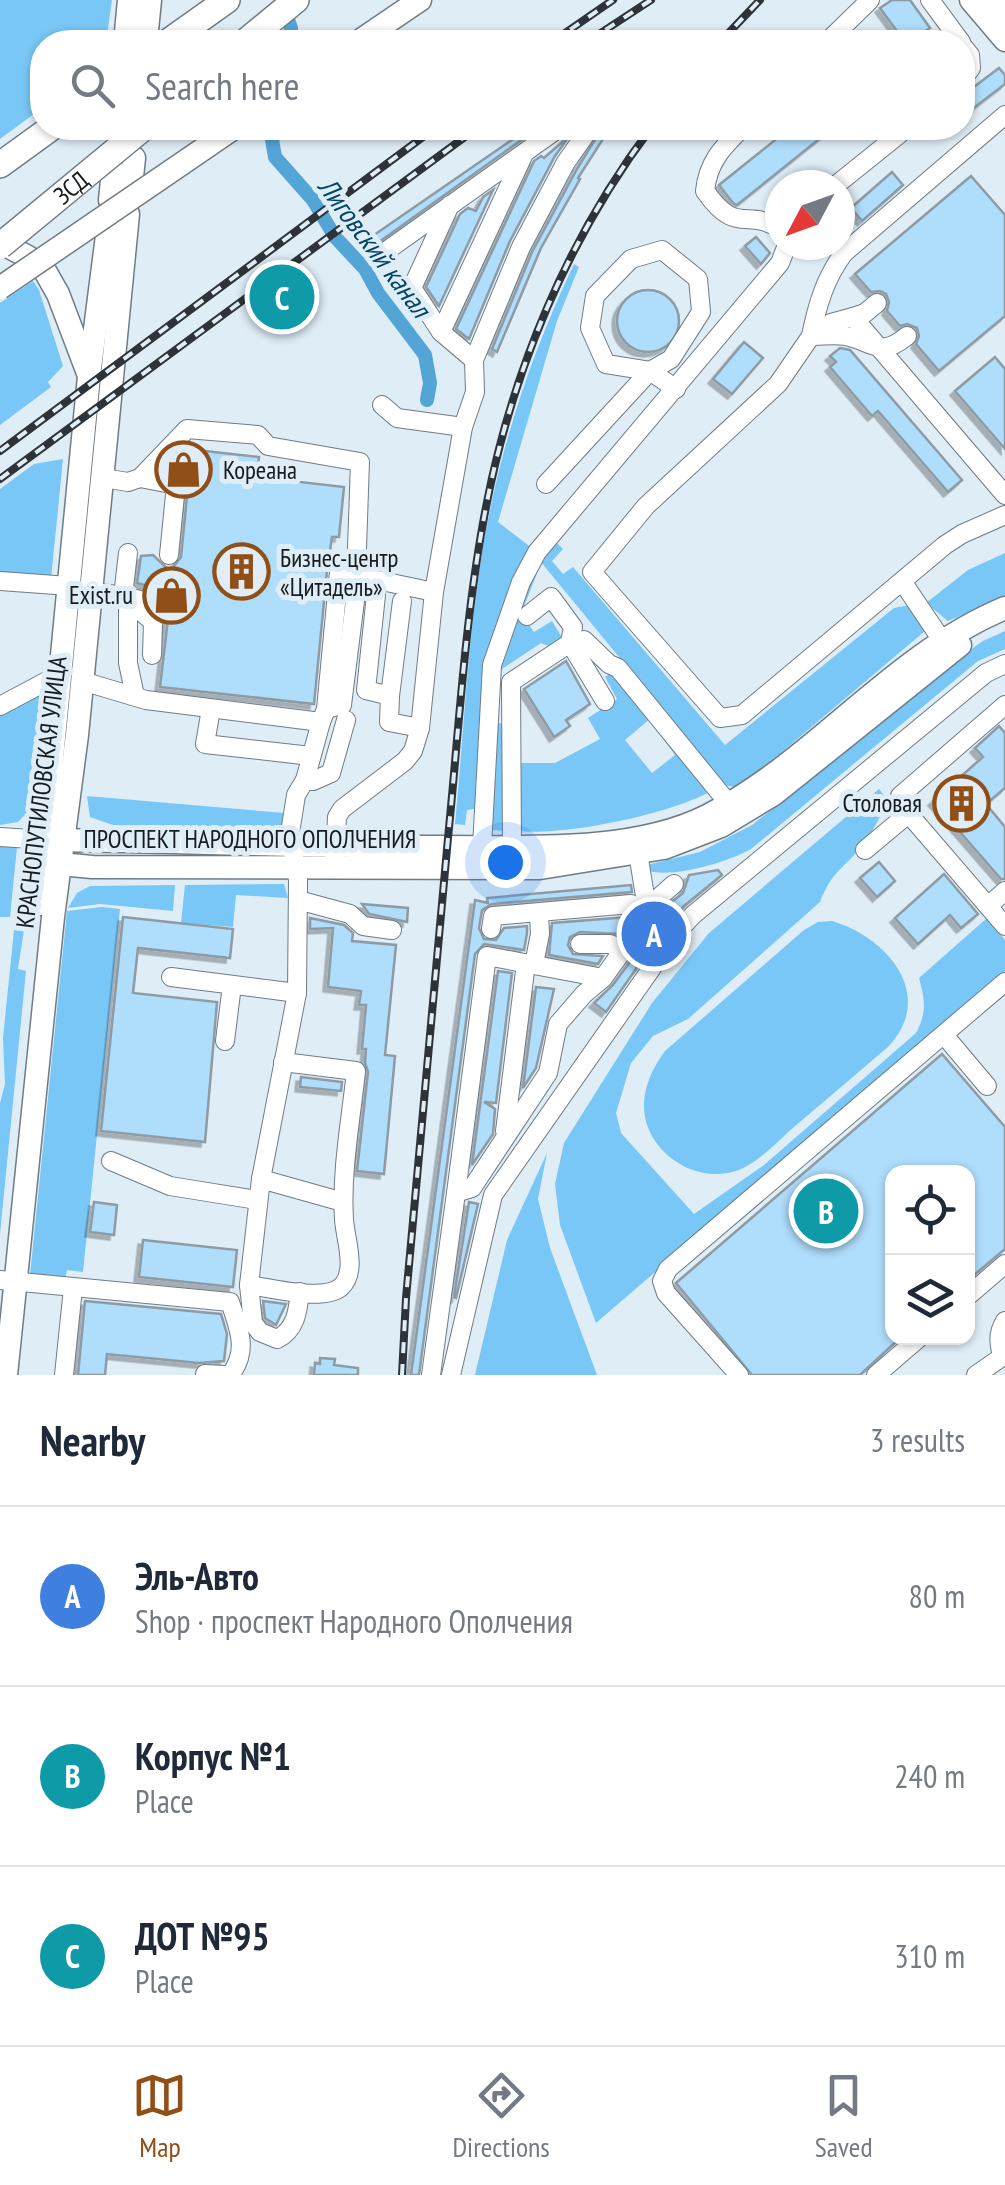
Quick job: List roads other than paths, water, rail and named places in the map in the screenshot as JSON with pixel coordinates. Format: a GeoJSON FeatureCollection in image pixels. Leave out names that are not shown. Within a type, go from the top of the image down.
{"type":"FeatureCollection","features":[{"type":"Feature","properties":{"kind":"highway"},"geometry":{"type":"LineString","coordinates":[[170,30],[227,0]]}},
{"type":"Feature","properties":{"kind":"highway"},"geometry":{"type":"LineString","coordinates":[[260,30],[296,0]]}},
{"type":"Feature","properties":{"kind":"highway"},"geometry":{"type":"LineString","coordinates":[[0,165],[34,140]]}},
{"type":"Feature","properties":{"kind":"highway","name":"ЗСД"},"geometry":{"type":"LineString","coordinates":[[21,256],[131,140]]}},
{"type":"Feature","properties":{"kind":"main road"},"geometry":{"type":"LineString","coordinates":[[126,30],[129,0]]}},
{"type":"Feature","properties":{"kind":"main road"},"geometry":{"type":"LineString","coordinates":[[150,0],[157,30]]}},
{"type":"Feature","properties":{"kind":"main road"},"geometry":{"type":"LineString","coordinates":[[376,30],[420,0]]}},
{"type":"Feature","properties":{"kind":"main road"},"geometry":{"type":"LineString","coordinates":[[971,0],[999,7],[1005,40]]}},
{"type":"Feature","properties":{"kind":"main road"},"geometry":{"type":"LineString","coordinates":[[0,288],[216,140]]}},
{"type":"Feature","properties":{"kind":"main road","name":"КРАСНОПУТИЛОВСКАЯ УЛИЦА"},"geometry":{"type":"LineString","coordinates":[[80,589],[103,478],[122,179],[134,158]]}},
{"type":"Feature","properties":{"kind":"main road","name":"КРАСНОПУТИЛОВСКАЯ УЛИЦА"},"geometry":{"type":"LineString","coordinates":[[6,1375],[6,1280],[80,589],[89,376],[108,228]]}},
{"type":"Feature","properties":{"kind":"main road"},"geometry":{"type":"LineString","coordinates":[[21,256],[58,294],[89,376]]}},
{"type":"Feature","properties":{"kind":"main road","name":"ПРОСПЕКТ НАРОДНОГО ОПОЛЧЕНИЯ"},"geometry":{"type":"LineString","coordinates":[[335,857],[566,846],[646,836],[703,818],[777,772],[940,640],[1005,608]]}},
{"type":"Feature","properties":{"kind":"main road","name":"ПРОСПЕКТ НАРОДНОГО ОПОЛЧЕНИЯ"},"geometry":{"type":"LineString","coordinates":[[60,864],[335,857],[540,868],[638,853],[681,842],[758,805],[948,652],[1005,623]]}},
{"type":"Feature","properties":{"kind":"main road","name":"КРАСНОПУТИЛОВСКАЯ УЛИЦА"},"geometry":{"type":"LineString","coordinates":[[0,1306],[60,864],[55,840]]}},
{"type":"Feature","properties":{"kind":"main road","name":"ПРОСПЕКТ НАРОДНОГО ОПОЛЧЕНИЯ"},"geometry":{"type":"LineString","coordinates":[[55,840],[292,857]]}},
{"type":"Feature","properties":{"kind":"street"},"geometry":{"type":"LineString","coordinates":[[839,30],[870,0]]}},
{"type":"Feature","properties":{"kind":"street"},"geometry":{"type":"LineString","coordinates":[[930,0],[952,30]]}},
{"type":"Feature","properties":{"kind":"street"},"geometry":{"type":"LineString","coordinates":[[975,30],[999,7]]}},
{"type":"Feature","properties":{"kind":"street"},"geometry":{"type":"LineString","coordinates":[[1005,115],[844,254],[830,271],[812,336],[778,384],[646,506],[592,572],[720,718],[744,713],[962,534],[1005,515]]}},
{"type":"Feature","properties":{"kind":"street"},"geometry":{"type":"LineString","coordinates":[[389,249],[544,140]]}},
{"type":"Feature","properties":{"kind":"street"},"geometry":{"type":"LineString","coordinates":[[335,857],[342,809],[405,761],[420,728],[434,592],[463,427],[475,392],[474,360],[521,246],[582,140]]}},
{"type":"Feature","properties":{"kind":"street"},"geometry":{"type":"LineString","coordinates":[[730,140],[716,154],[705,191],[732,220],[765,223]]}},
{"type":"Feature","properties":{"kind":"street"},"geometry":{"type":"LineString","coordinates":[[855,170],[892,140]]}},
{"type":"Feature","properties":{"kind":"street"},"geometry":{"type":"LineString","coordinates":[[441,332],[523,156]]}},
{"type":"Feature","properties":{"kind":"street"},"geometry":{"type":"LineString","coordinates":[[450,204],[412,288],[441,332],[474,360]]}},
{"type":"Feature","properties":{"kind":"street"},"geometry":{"type":"LineString","coordinates":[[546,484],[650,370],[671,358],[701,312],[698,279],[662,250],[631,259],[595,296],[590,328],[606,364],[650,370],[676,388]]}},
{"type":"Feature","properties":{"kind":"street"},"geometry":{"type":"LineString","coordinates":[[482,847],[492,666],[522,582],[538,552],[781,260]]}},
{"type":"Feature","properties":{"kind":"street"},"geometry":{"type":"LineString","coordinates":[[812,336],[831,323],[865,314],[877,304]]}},
{"type":"Feature","properties":{"kind":"street"},"geometry":{"type":"LineString","coordinates":[[853,316],[1005,495]]}},
{"type":"Feature","properties":{"kind":"street"},"geometry":{"type":"LineString","coordinates":[[812,336],[848,336],[881,349],[907,336]]}},
{"type":"Feature","properties":{"kind":"street"},"geometry":{"type":"LineString","coordinates":[[382,405],[396,418],[463,427]]}},
{"type":"Feature","properties":{"kind":"street"},"geometry":{"type":"LineString","coordinates":[[103,478],[128,482],[140,478],[187,430],[258,435],[268,446],[360,462],[357,548]]}},
{"type":"Feature","properties":{"kind":"street"},"geometry":{"type":"LineString","coordinates":[[140,478],[176,485],[169,555]]}},
{"type":"Feature","properties":{"kind":"street"},"geometry":{"type":"LineString","coordinates":[[128,552],[128,663],[135,696]]}},
{"type":"Feature","properties":{"kind":"street"},"geometry":{"type":"LineString","coordinates":[[300,1292],[296,1318],[285,1335],[277,1339],[260,1332],[254,1323],[249,1285],[258,1200],[297,993],[294,806],[324,715],[339,572],[434,592]]}},
{"type":"Feature","properties":{"kind":"street"},"geometry":{"type":"LineString","coordinates":[[0,581],[80,589],[163,608]]}},
{"type":"Feature","properties":{"kind":"street"},"geometry":{"type":"LineString","coordinates":[[902,581],[940,640]]}},
{"type":"Feature","properties":{"kind":"street"},"geometry":{"type":"LineString","coordinates":[[0,706],[71,678],[135,696],[211,710],[324,715],[342,705],[356,593]]}},
{"type":"Feature","properties":{"kind":"street"},"geometry":{"type":"LineString","coordinates":[[376,595],[366,690],[390,696]]}},
{"type":"Feature","properties":{"kind":"street"},"geometry":{"type":"LineString","coordinates":[[126,598],[153,622],[152,655]]}},
{"type":"Feature","properties":{"kind":"street"},"geometry":{"type":"LineString","coordinates":[[526,616],[551,598],[573,628],[570,643],[606,701]]}},
{"type":"Feature","properties":{"kind":"street"},"geometry":{"type":"LineString","coordinates":[[402,601],[389,722],[420,728]]}},
{"type":"Feature","properties":{"kind":"street"},"geometry":{"type":"LineString","coordinates":[[512,847],[511,682],[570,643],[584,640],[608,664],[618,668],[728,804]]}},
{"type":"Feature","properties":{"kind":"street"},"geometry":{"type":"LineString","coordinates":[[451,1375],[493,1195],[678,932],[692,915],[986,672],[1005,664]]}},
{"type":"Feature","properties":{"kind":"street"},"geometry":{"type":"LineString","coordinates":[[1005,705],[900,796],[908,814],[1005,926]]}},
{"type":"Feature","properties":{"kind":"street"},"geometry":{"type":"LineString","coordinates":[[211,710],[205,744],[312,756]]}},
{"type":"Feature","properties":{"kind":"street"},"geometry":{"type":"LineString","coordinates":[[305,780],[314,781],[331,773],[346,720]]}},
{"type":"Feature","properties":{"kind":"street"},"geometry":{"type":"LineString","coordinates":[[866,850],[908,814]]}},
{"type":"Feature","properties":{"kind":"street"},"geometry":{"type":"LineString","coordinates":[[0,837],[55,840]]}},
{"type":"Feature","properties":{"kind":"street"},"geometry":{"type":"LineString","coordinates":[[456,1193],[472,1188],[548,1073],[558,1024],[603,978],[639,928],[638,853]]}},
{"type":"Feature","properties":{"kind":"street"},"geometry":{"type":"LineString","coordinates":[[490,929],[494,916],[638,903],[657,899],[674,884]]}},
{"type":"Feature","properties":{"kind":"street"},"geometry":{"type":"LineString","coordinates":[[988,906],[1005,891]]}},
{"type":"Feature","properties":{"kind":"street"},"geometry":{"type":"LineString","coordinates":[[298,900],[350,914],[363,926],[392,930]]}},
{"type":"Feature","properties":{"kind":"street"},"geometry":{"type":"LineString","coordinates":[[504,1138],[530,964],[549,934],[540,914]]}},
{"type":"Feature","properties":{"kind":"street"},"geometry":{"type":"LineString","coordinates":[[580,944],[610,944],[623,950]]}},
{"type":"Feature","properties":{"kind":"street"},"geometry":{"type":"LineString","coordinates":[[431,1375],[487,956],[603,978]]}},
{"type":"Feature","properties":{"kind":"street"},"geometry":{"type":"LineString","coordinates":[[171,977],[297,993]]}},
{"type":"Feature","properties":{"kind":"street"},"geometry":{"type":"LineString","coordinates":[[738,1375],[666,1293],[662,1281],[668,1269],[1004,984]]}},
{"type":"Feature","properties":{"kind":"street"},"geometry":{"type":"LineString","coordinates":[[225,1041],[232,985]]}},
{"type":"Feature","properties":{"kind":"street"},"geometry":{"type":"LineString","coordinates":[[944,1035],[987,1086]]}},
{"type":"Feature","properties":{"kind":"street"},"geometry":{"type":"LineString","coordinates":[[249,1285],[328,1294],[348,1278],[350,1266],[343,1202],[356,1071],[284,1062]]}},
{"type":"Feature","properties":{"kind":"street"},"geometry":{"type":"LineString","coordinates":[[111,1161],[170,1186],[258,1200]]}},
{"type":"Feature","properties":{"kind":"street"},"geometry":{"type":"LineString","coordinates":[[261,1179],[343,1202]]}},
{"type":"Feature","properties":{"kind":"street"},"geometry":{"type":"LineString","coordinates":[[975,1290],[1005,1264]]}},
{"type":"Feature","properties":{"kind":"street"},"geometry":{"type":"LineString","coordinates":[[6,1280],[230,1302],[241,1344],[240,1362],[227,1375],[205,1374]]}},
{"type":"Feature","properties":{"kind":"street"},"geometry":{"type":"LineString","coordinates":[[64,1375],[73,1288]]}},
{"type":"Feature","properties":{"kind":"street"},"geometry":{"type":"LineString","coordinates":[[976,1375],[1003,1359],[998,1341],[1005,1321]]}},
{"type":"Feature","properties":{"kind":"street"},"geometry":{"type":"LineString","coordinates":[[876,1375],[912,1345]]}},
{"type":"Feature","properties":{"kind":"waterway","name":"Лиговский канал"},"geometry":{"type":"LineString","coordinates":[[283,5],[291,30]]}},
{"type":"Feature","properties":{"kind":"waterway","name":"Лиговский канал"},"geometry":{"type":"LineString","coordinates":[[272,140],[275,157],[313,200],[335,237],[365,269],[378,293],[425,355],[430,383],[427,400]]}},
{"type":"Feature","properties":{"kind":"railway"},"geometry":{"type":"LineString","coordinates":[[569,30],[613,0]]}},
{"type":"Feature","properties":{"kind":"railway"},"geometry":{"type":"LineString","coordinates":[[605,30],[651,0]]}},
{"type":"Feature","properties":{"kind":"railway"},"geometry":{"type":"LineString","coordinates":[[731,30],[760,0]]}},
{"type":"Feature","properties":{"kind":"railway"},"geometry":{"type":"LineString","coordinates":[[0,451],[419,140]]}},
{"type":"Feature","properties":{"kind":"railway"},"geometry":{"type":"LineString","coordinates":[[0,479],[461,140]]}},
{"type":"Feature","properties":{"kind":"railway"},"geometry":{"type":"LineString","coordinates":[[402,1375],[463,672],[486,507],[511,406],[547,308],[594,215],[642,140]]}},
{"type":"Feature","properties":{"kind":"place","name":"ДОТ №95"},"geometry":{"type":"Point","coordinates":[282,297]}},
{"type":"Feature","properties":{"kind":"place","name":"Кореана"},"geometry":{"type":"Point","coordinates":[184,470]}},
{"type":"Feature","properties":{"kind":"place","name":"Бизнес-центр «Цитадель»"},"geometry":{"type":"Point","coordinates":[241,572]}},
{"type":"Feature","properties":{"kind":"place","name":"Exist.ru"},"geometry":{"type":"Point","coordinates":[172,595]}},
{"type":"Feature","properties":{"kind":"place","name":"Столовая"},"geometry":{"type":"Point","coordinates":[961,803]}},
{"type":"Feature","properties":{"kind":"place","name":"Эль-Авто"},"geometry":{"type":"Point","coordinates":[654,934]}},
{"type":"Feature","properties":{"kind":"place","name":"Корпус №1"},"geometry":{"type":"Point","coordinates":[826,1211]}}]}
